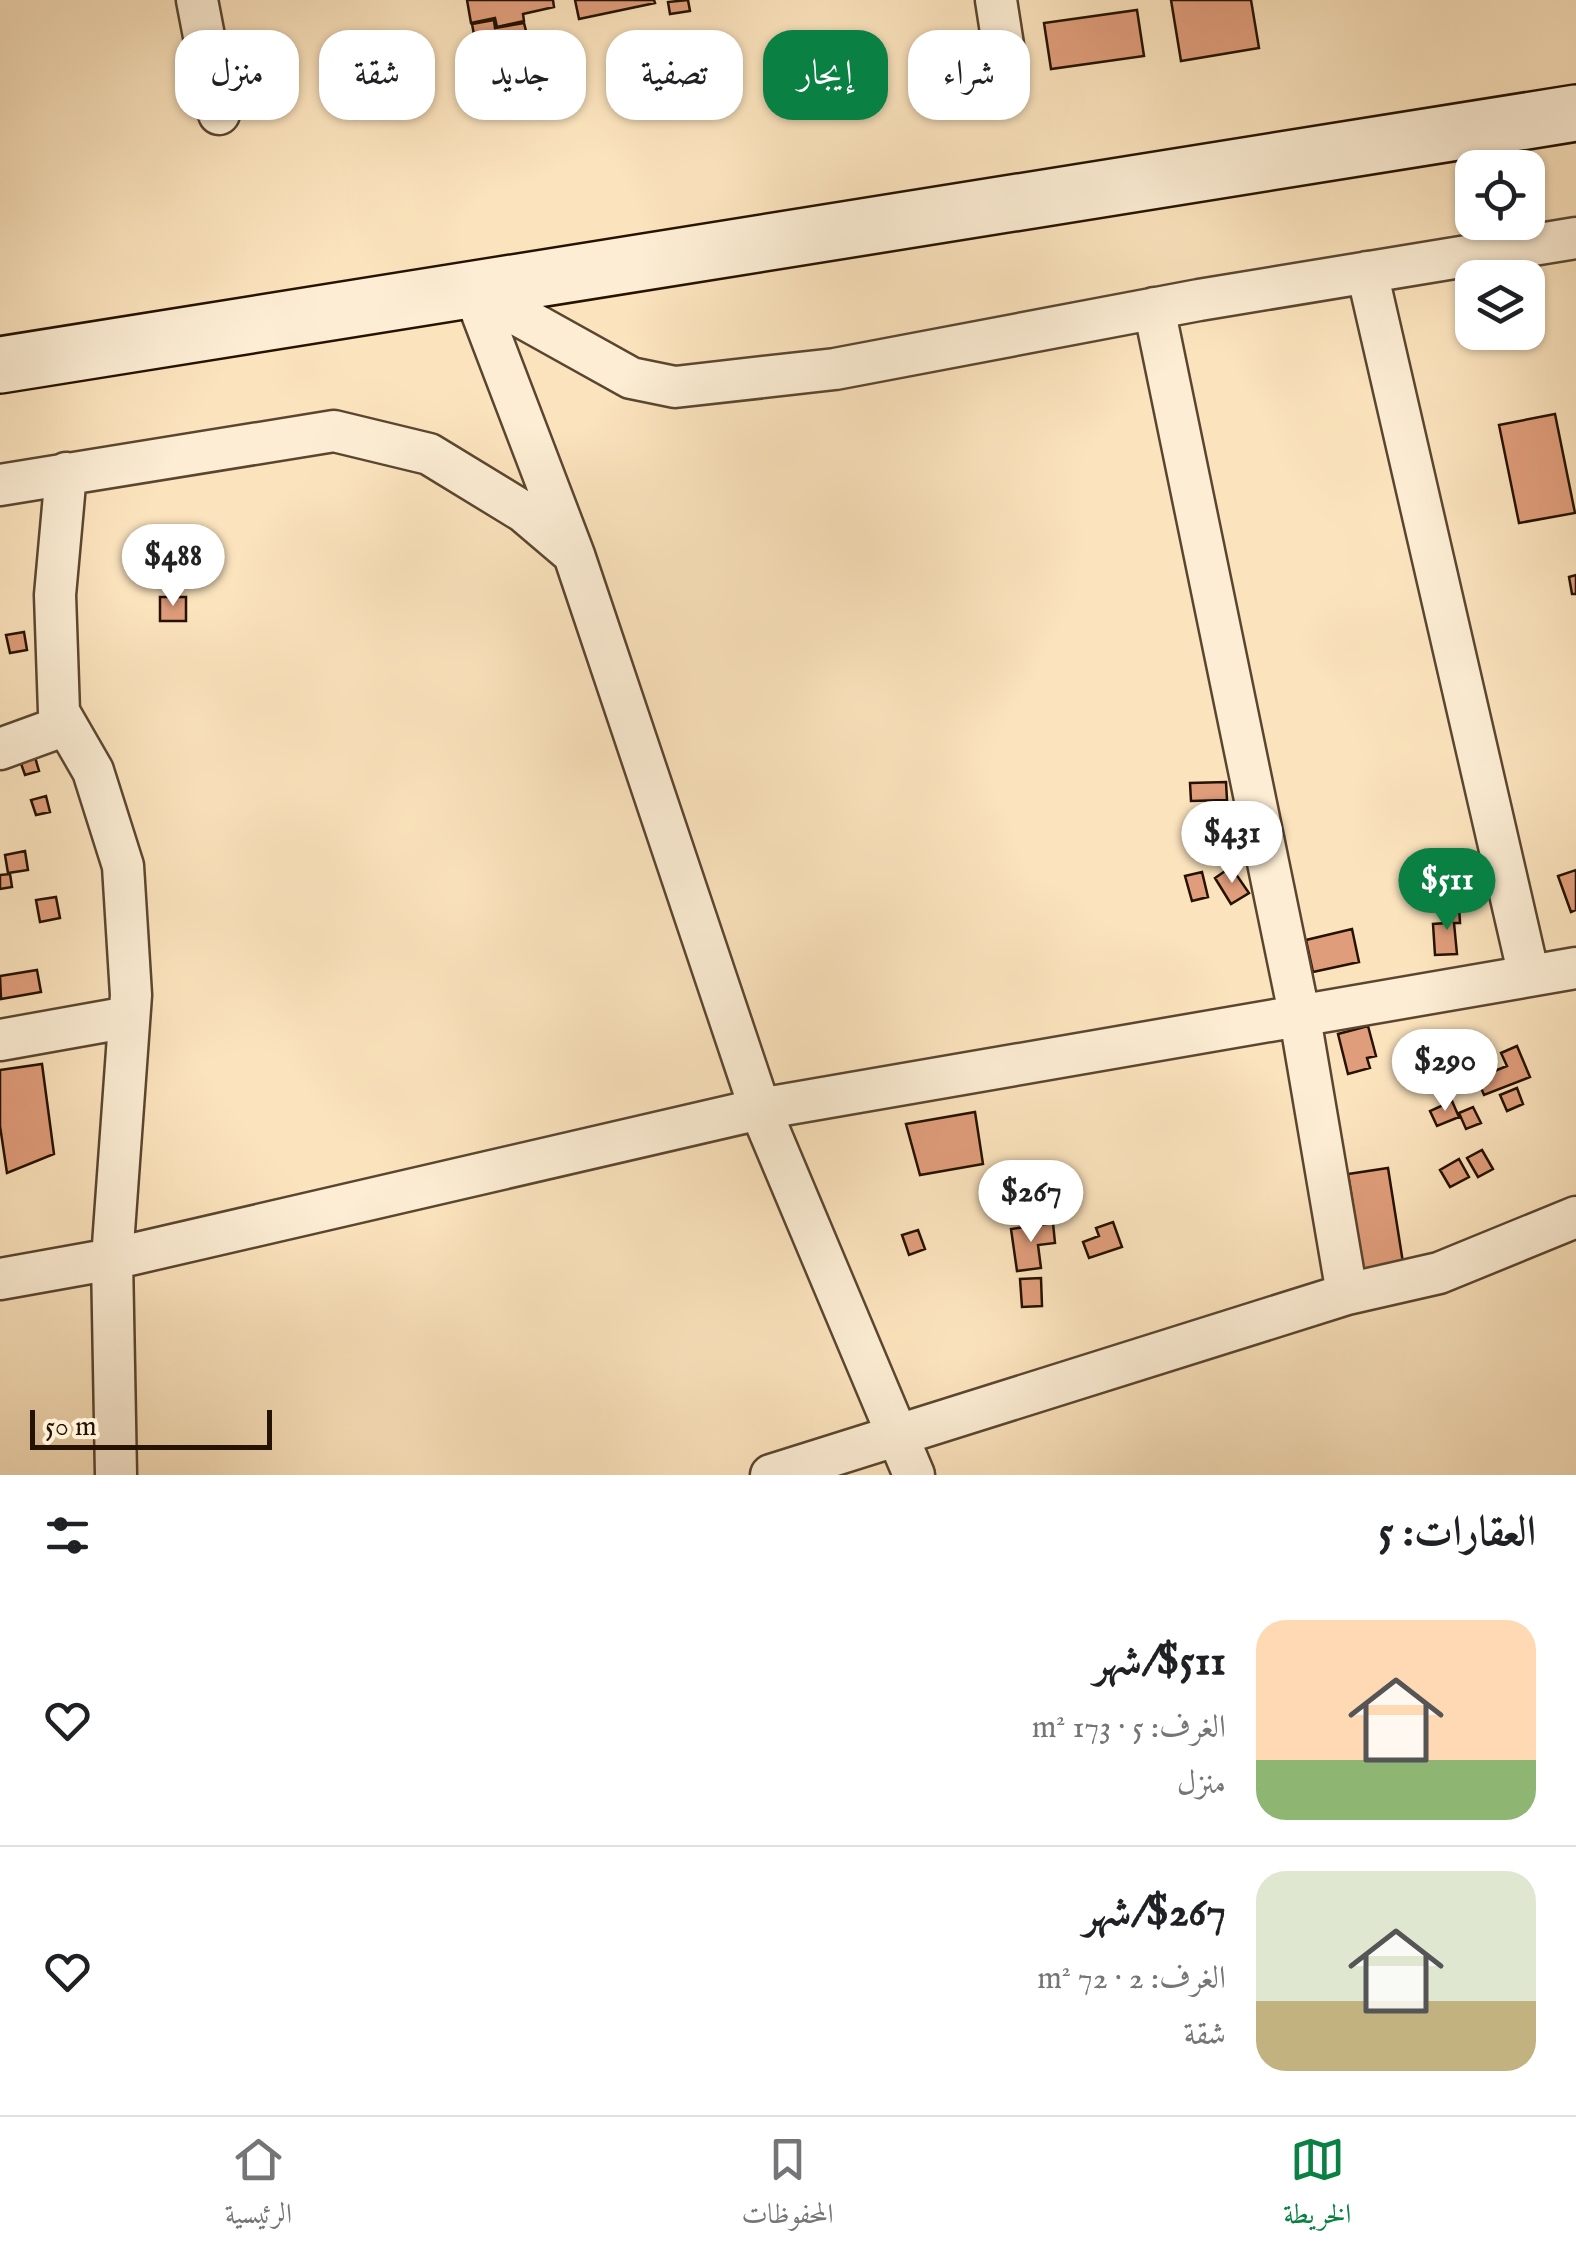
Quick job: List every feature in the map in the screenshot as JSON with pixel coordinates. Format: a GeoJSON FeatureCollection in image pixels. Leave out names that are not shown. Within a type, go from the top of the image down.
{"type":"FeatureCollection","features":[{"type":"Feature","properties":{"kind":"street"},"geometry":{"type":"LineString","coordinates":[[197,0],[203,30]]}},
{"type":"Feature","properties":{"kind":"street"},"geometry":{"type":"LineString","coordinates":[[996,0],[1001,30]]}},
{"type":"Feature","properties":{"kind":"street"},"geometry":{"type":"LineString","coordinates":[[0,366],[1576,113]]}},
{"type":"Feature","properties":{"kind":"street"},"geometry":{"type":"LineString","coordinates":[[473,290],[631,378],[675,386],[835,369],[1154,308],[1576,238]]}},
{"type":"Feature","properties":{"kind":"street"},"geometry":{"type":"LineString","coordinates":[[1367,272],[1528,976]]}},
{"type":"Feature","properties":{"kind":"street"},"geometry":{"type":"LineString","coordinates":[[473,290],[574,554],[760,1109],[914,1475]]}},
{"type":"Feature","properties":{"kind":"street"},"geometry":{"type":"LineString","coordinates":[[1154,308],[1300,1018],[1347,1294]]}},
{"type":"Feature","properties":{"kind":"street"},"geometry":{"type":"LineString","coordinates":[[0,485],[334,431],[429,454],[524,512],[574,554]]}},
{"type":"Feature","properties":{"kind":"street"},"geometry":{"type":"LineString","coordinates":[[66,473],[55,595],[59,712],[93,770],[124,866],[129,1017],[112,1259],[116,1475]]}},
{"type":"Feature","properties":{"kind":"street"},"geometry":{"type":"LineString","coordinates":[[0,748],[66,725]]}},
{"type":"Feature","properties":{"kind":"street"},"geometry":{"type":"LineString","coordinates":[[0,1279],[112,1259],[760,1109],[1576,968]]}},
{"type":"Feature","properties":{"kind":"street"},"geometry":{"type":"LineString","coordinates":[[0,1040],[129,1017]]}},
{"type":"Feature","properties":{"kind":"street"},"geometry":{"type":"LineString","coordinates":[[771,1475],[1347,1294],[1439,1274],[1576,1217]]}},
{"type":"Feature","properties":{"kind":"building"},"geometry":{"type":"Polygon","coordinates":[[[467,0],[553,0],[554,7],[523,14],[524,21],[497,27],[495,18],[471,23],[467,0]]]}},
{"type":"Feature","properties":{"kind":"building"},"geometry":{"type":"Polygon","coordinates":[[[575,0],[654,0],[655,3],[579,19],[575,0]]]}},
{"type":"Feature","properties":{"kind":"building"},"geometry":{"type":"Polygon","coordinates":[[[688,0],[690,11],[670,14],[668,2],[688,0]]]}},
{"type":"Feature","properties":{"kind":"building"},"geometry":{"type":"Polygon","coordinates":[[[1171,0],[1251,0],[1259,48],[1181,61],[1171,0]]]}},
{"type":"Feature","properties":{"kind":"building"},"geometry":{"type":"Polygon","coordinates":[[[1137,10],[1144,56],[1051,69],[1044,23],[1137,10]]]}},
{"type":"Feature","properties":{"kind":"building"},"geometry":{"type":"Polygon","coordinates":[[[494,20],[495,28],[524,23],[526,30],[473,30],[472,24],[494,20]]]}},
{"type":"Feature","properties":{"kind":"building"},"geometry":{"type":"Polygon","coordinates":[[[1555,414],[1575,513],[1519,523],[1499,425],[1555,414]]]}},
{"type":"Feature","properties":{"kind":"building"},"geometry":{"type":"Polygon","coordinates":[[[172,559],[175,577],[154,580],[152,561],[172,559]]]}},
{"type":"Feature","properties":{"kind":"building"},"geometry":{"type":"Polygon","coordinates":[[[1576,575],[1576,594],[1572,594],[1569,577],[1576,575]]]}},
{"type":"Feature","properties":{"kind":"building"},"geometry":{"type":"Polygon","coordinates":[[[160,597],[186,597],[186,621],[160,621],[160,597]]]}},
{"type":"Feature","properties":{"kind":"building"},"geometry":{"type":"Polygon","coordinates":[[[24,632],[27,650],[10,653],[6,635],[24,632]]]}},
{"type":"Feature","properties":{"kind":"building"},"geometry":{"type":"Polygon","coordinates":[[[33,750],[39,771],[25,775],[18,755],[33,750]]]}},
{"type":"Feature","properties":{"kind":"building"},"geometry":{"type":"Polygon","coordinates":[[[1226,782],[1227,800],[1191,801],[1190,783],[1226,782]]]}},
{"type":"Feature","properties":{"kind":"building"},"geometry":{"type":"Polygon","coordinates":[[[46,796],[50,812],[36,815],[31,800],[46,796]]]}},
{"type":"Feature","properties":{"kind":"building"},"geometry":{"type":"Polygon","coordinates":[[[1253,835],[1254,851],[1236,851],[1235,836],[1253,835]]]}},
{"type":"Feature","properties":{"kind":"building"},"geometry":{"type":"Polygon","coordinates":[[[25,851],[28,870],[8,873],[5,855],[25,851]]]}},
{"type":"Feature","properties":{"kind":"building"},"geometry":{"type":"Polygon","coordinates":[[[1231,867],[1249,893],[1231,904],[1215,878],[1231,867]]]}},
{"type":"Feature","properties":{"kind":"building"},"geometry":{"type":"Polygon","coordinates":[[[1576,870],[1576,910],[1571,912],[1558,876],[1576,870]]]}},
{"type":"Feature","properties":{"kind":"building"},"geometry":{"type":"Polygon","coordinates":[[[1202,872],[1208,897],[1192,901],[1185,876],[1202,872]]]}},
{"type":"Feature","properties":{"kind":"building"},"geometry":{"type":"Polygon","coordinates":[[[10,874],[12,887],[0,889],[0,875],[10,874]]]}},
{"type":"Feature","properties":{"kind":"building"},"geometry":{"type":"Polygon","coordinates":[[[56,897],[60,918],[40,922],[36,900],[56,897]]]}},
{"type":"Feature","properties":{"kind":"building"},"geometry":{"type":"Polygon","coordinates":[[[1459,906],[1460,923],[1454,923],[1457,954],[1435,955],[1433,924],[1446,923],[1444,907],[1459,906]]]}},
{"type":"Feature","properties":{"kind":"building"},"geometry":{"type":"Polygon","coordinates":[[[1352,929],[1359,962],[1313,972],[1306,940],[1352,929]]]}},
{"type":"Feature","properties":{"kind":"building"},"geometry":{"type":"Polygon","coordinates":[[[37,970],[41,992],[1,999],[0,976],[37,970]]]}},
{"type":"Feature","properties":{"kind":"building"},"geometry":{"type":"Polygon","coordinates":[[[1368,1026],[1376,1056],[1367,1058],[1370,1068],[1348,1074],[1338,1034],[1368,1026]]]}},
{"type":"Feature","properties":{"kind":"building"},"geometry":{"type":"Polygon","coordinates":[[[1517,1046],[1530,1077],[1484,1095],[1477,1078],[1507,1066],[1501,1053],[1517,1046]]]}},
{"type":"Feature","properties":{"kind":"building"},"geometry":{"type":"Polygon","coordinates":[[[42,1064],[54,1154],[7,1173],[0,1126],[0,1070],[42,1064]]]}},
{"type":"Feature","properties":{"kind":"building"},"geometry":{"type":"Polygon","coordinates":[[[1517,1088],[1523,1104],[1507,1111],[1500,1095],[1517,1088]]]}},
{"type":"Feature","properties":{"kind":"building"},"geometry":{"type":"Polygon","coordinates":[[[1452,1101],[1459,1117],[1437,1126],[1430,1111],[1452,1101]]]}},
{"type":"Feature","properties":{"kind":"building"},"geometry":{"type":"Polygon","coordinates":[[[1473,1107],[1481,1123],[1466,1129],[1459,1113],[1473,1107]]]}},
{"type":"Feature","properties":{"kind":"building"},"geometry":{"type":"Polygon","coordinates":[[[975,1112],[983,1164],[920,1175],[906,1124],[975,1112]]]}},
{"type":"Feature","properties":{"kind":"building"},"geometry":{"type":"Polygon","coordinates":[[[1482,1150],[1493,1169],[1478,1177],[1467,1158],[1482,1150]]]}},
{"type":"Feature","properties":{"kind":"building"},"geometry":{"type":"Polygon","coordinates":[[[1459,1159],[1469,1177],[1450,1187],[1440,1170],[1459,1159]]]}},
{"type":"Feature","properties":{"kind":"building"},"geometry":{"type":"Polygon","coordinates":[[[1388,1168],[1404,1269],[1364,1275],[1348,1174],[1388,1168]]]}},
{"type":"Feature","properties":{"kind":"building"},"geometry":{"type":"Polygon","coordinates":[[[1113,1222],[1122,1247],[1089,1258],[1083,1242],[1099,1236],[1096,1228],[1113,1222]]]}},
{"type":"Feature","properties":{"kind":"building"},"geometry":{"type":"Polygon","coordinates":[[[1053,1223],[1055,1243],[1038,1245],[1041,1268],[1017,1271],[1011,1229],[1053,1223]]]}},
{"type":"Feature","properties":{"kind":"building"},"geometry":{"type":"Polygon","coordinates":[[[918,1230],[925,1249],[909,1255],[902,1235],[918,1230]]]}},
{"type":"Feature","properties":{"kind":"building"},"geometry":{"type":"Polygon","coordinates":[[[1041,1278],[1042,1306],[1022,1307],[1020,1279],[1041,1278]]]}}]}
